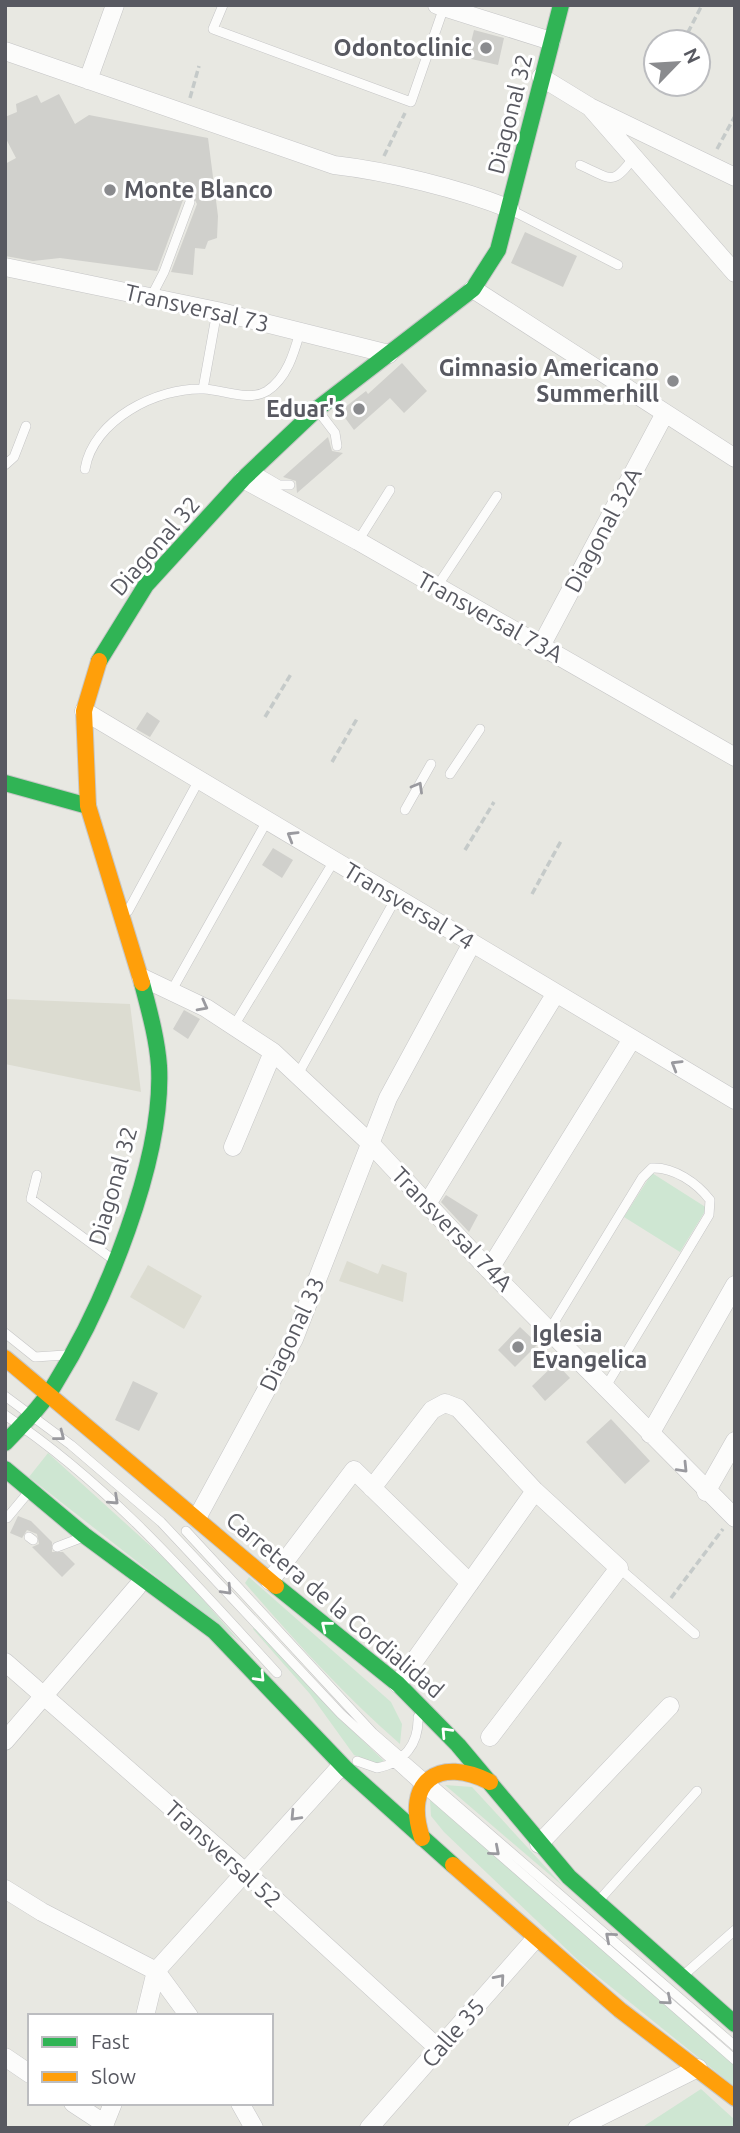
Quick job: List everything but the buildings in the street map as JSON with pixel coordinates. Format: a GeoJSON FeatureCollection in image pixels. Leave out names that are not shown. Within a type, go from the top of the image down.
{"type":"FeatureCollection","features":[{"type":"Feature","properties":{"kind":"main road","name":"Diagonal 32"},"geometry":{"type":"LineString","coordinates":[[5,1443],[37,1408],[71,1355],[115,1261],[143,1182],[157,1106],[159,1067],[155,1036],[141,977],[88,806],[84,711],[99,660],[140,594],[248,475],[317,409],[473,289],[498,250],[561,5]]}},
{"type":"Feature","properties":{"kind":"main road"},"geometry":{"type":"LineString","coordinates":[[5,783],[88,806]]}},
{"type":"Feature","properties":{"kind":"main road","name":"Carretera de la Cordialidad"},"geometry":{"type":"LineString","coordinates":[[5,1358],[37,1408],[197,1518],[398,1684],[441,1726],[538,1844],[596,1903],[735,2024]]}},
{"type":"Feature","properties":{"kind":"main road"},"geometry":{"type":"LineString","coordinates":[[5,1469],[84,1535],[214,1631],[422,1838],[620,2010],[735,2098]]}},
{"type":"Feature","properties":{"kind":"main road"},"geometry":{"type":"LineString","coordinates":[[84,1535],[176,1623]]}},
{"type":"Feature","properties":{"kind":"main road"},"geometry":{"type":"LineString","coordinates":[[235,1677],[345,1762]]}},
{"type":"Feature","properties":{"kind":"main road"},"geometry":{"type":"LineString","coordinates":[[422,1838],[414,1811],[424,1784],[452,1770],[466,1771],[490,1783]]}},
{"type":"Feature","properties":{"kind":"street"},"geometry":{"type":"LineString","coordinates":[[88,80],[115,5]]}},
{"type":"Feature","properties":{"kind":"street"},"geometry":{"type":"LineString","coordinates":[[441,6],[465,10],[551,41]]}},
{"type":"Feature","properties":{"kind":"street"},"geometry":{"type":"LineString","coordinates":[[5,51],[334,165],[377,172],[487,200],[510,209]]}},
{"type":"Feature","properties":{"kind":"street"},"geometry":{"type":"LineString","coordinates":[[541,76],[590,107],[735,177]]}},
{"type":"Feature","properties":{"kind":"street"},"geometry":{"type":"LineString","coordinates":[[590,107],[735,273]]}},
{"type":"Feature","properties":{"kind":"street","name":"Transversal 73"},"geometry":{"type":"LineString","coordinates":[[5,267],[217,312],[389,354]]}},
{"type":"Feature","properties":{"kind":"street"},"geometry":{"type":"LineString","coordinates":[[473,289],[664,415],[735,458]]}},
{"type":"Feature","properties":{"kind":"street","name":"Diagonal 32A"},"geometry":{"type":"LineString","coordinates":[[541,646],[664,415]]}},
{"type":"Feature","properties":{"kind":"street","name":"Transversal 73A"},"geometry":{"type":"LineString","coordinates":[[248,475],[436,588],[735,757]]}},
{"type":"Feature","properties":{"kind":"street","name":"Transversal 74"},"geometry":{"type":"LineString","coordinates":[[84,711],[735,1100]]}},
{"type":"Feature","properties":{"kind":"street","name":"Diagonal 33"},"geometry":{"type":"LineString","coordinates":[[197,1518],[294,1339],[388,1098],[472,943]]}},
{"type":"Feature","properties":{"kind":"street","name":"Transversal 74A"},"geometry":{"type":"LineString","coordinates":[[141,977],[172,990],[235,1024],[273,1052],[370,1143],[489,1270],[550,1329],[706,1492],[734,1517]]}},
{"type":"Feature","properties":{"kind":"street"},"geometry":{"type":"LineString","coordinates":[[427,1203],[555,993]]}},
{"type":"Feature","properties":{"kind":"street"},"geometry":{"type":"LineString","coordinates":[[489,1270],[632,1039]]}},
{"type":"Feature","properties":{"kind":"street"},"geometry":{"type":"LineString","coordinates":[[233,1147],[273,1052]]}},
{"type":"Feature","properties":{"kind":"street"},"geometry":{"type":"LineString","coordinates":[[650,1434],[735,1285]]}},
{"type":"Feature","properties":{"kind":"street"},"geometry":{"type":"LineString","coordinates":[[372,1488],[432,1410],[445,1403],[458,1408],[535,1491],[619,1568],[490,1737]]}},
{"type":"Feature","properties":{"kind":"street"},"geometry":{"type":"LineString","coordinates":[[706,1492],[735,1441]]}},
{"type":"Feature","properties":{"kind":"street"},"geometry":{"type":"LineString","coordinates":[[270,1581],[354,1470],[470,1583]]}},
{"type":"Feature","properties":{"kind":"street"},"geometry":{"type":"LineString","coordinates":[[398,1684],[535,1491]]}},
{"type":"Feature","properties":{"kind":"street"},"geometry":{"type":"LineString","coordinates":[[5,1741],[137,1587]]}},
{"type":"Feature","properties":{"kind":"street","name":"Transversal 52"},"geometry":{"type":"LineString","coordinates":[[5,1662],[244,1871],[439,2049]]}},
{"type":"Feature","properties":{"kind":"street"},"geometry":{"type":"LineString","coordinates":[[538,1844],[670,1706]]}},
{"type":"Feature","properties":{"kind":"street"},"geometry":{"type":"LineString","coordinates":[[145,2014],[156,1971],[345,1762]]}},
{"type":"Feature","properties":{"kind":"street"},"geometry":{"type":"LineString","coordinates":[[5,1889],[42,1912],[156,1971],[188,2014]]}},
{"type":"Feature","properties":{"kind":"street","name":"Calle 35"},"geometry":{"type":"LineString","coordinates":[[369,2128],[536,1938]]}},
{"type":"Feature","properties":{"kind":"street"},"geometry":{"type":"LineString","coordinates":[[5,2057],[28,2073]]}},
{"type":"Feature","properties":{"kind":"street"},"geometry":{"type":"LineString","coordinates":[[577,2128],[698,2068]]}},
{"type":"Feature","properties":{"kind":"street"},"geometry":{"type":"LineString","coordinates":[[76,2105],[104,2126],[112,2105]]}},
{"type":"Feature","properties":{"kind":"street"},"geometry":{"type":"LineString","coordinates":[[241,2105],[254,2128]]}},
{"type":"Feature","properties":{"kind":"lane"},"geometry":{"type":"LineString","coordinates":[[223,5],[213,29],[411,102],[441,6]]}},
{"type":"Feature","properties":{"kind":"lane"},"geometry":{"type":"LineString","coordinates":[[580,165],[614,178],[621,176],[634,157]]}},
{"type":"Feature","properties":{"kind":"lane"},"geometry":{"type":"LineString","coordinates":[[150,297],[164,272],[190,202]]}},
{"type":"Feature","properties":{"kind":"lane"},"geometry":{"type":"LineString","coordinates":[[510,209],[618,265]]}},
{"type":"Feature","properties":{"kind":"lane"},"geometry":{"type":"LineString","coordinates":[[203,389],[217,312]]}},
{"type":"Feature","properties":{"kind":"lane"},"geometry":{"type":"LineString","coordinates":[[85,469],[91,445],[116,419],[163,396],[203,389],[251,396],[267,391],[291,363],[300,332]]}},
{"type":"Feature","properties":{"kind":"lane"},"geometry":{"type":"LineString","coordinates":[[317,409],[335,433],[337,446]]}},
{"type":"Feature","properties":{"kind":"lane"},"geometry":{"type":"LineString","coordinates":[[5,465],[14,457],[26,426]]}},
{"type":"Feature","properties":{"kind":"lane"},"geometry":{"type":"LineString","coordinates":[[248,475],[279,485],[290,485]]}},
{"type":"Feature","properties":{"kind":"lane"},"geometry":{"type":"LineString","coordinates":[[358,541],[390,490]]}},
{"type":"Feature","properties":{"kind":"lane"},"geometry":{"type":"LineString","coordinates":[[436,588],[497,496]]}},
{"type":"Feature","properties":{"kind":"lane"},"geometry":{"type":"LineString","coordinates":[[450,774],[480,729]]}},
{"type":"Feature","properties":{"kind":"lane"},"geometry":{"type":"LineString","coordinates":[[405,810],[431,764]]}},
{"type":"Feature","properties":{"kind":"lane"},"geometry":{"type":"LineString","coordinates":[[122,922],[199,780]]}},
{"type":"Feature","properties":{"kind":"lane"},"geometry":{"type":"LineString","coordinates":[[172,990],[267,821]]}},
{"type":"Feature","properties":{"kind":"lane"},"geometry":{"type":"LineString","coordinates":[[235,1024],[334,861]]}},
{"type":"Feature","properties":{"kind":"lane"},"geometry":{"type":"LineString","coordinates":[[297,1076],[396,898]]}},
{"type":"Feature","properties":{"kind":"lane"},"geometry":{"type":"LineString","coordinates":[[550,1329],[642,1178],[652,1168],[666,1167],[701,1188],[710,1200],[709,1214],[606,1388]]}},
{"type":"Feature","properties":{"kind":"lane"},"geometry":{"type":"LineString","coordinates":[[37,1175],[31,1192],[31,1199],[36,1205],[115,1261]]}},
{"type":"Feature","properties":{"kind":"lane"},"geometry":{"type":"LineString","coordinates":[[5,1333],[35,1357],[71,1355]]}},
{"type":"Feature","properties":{"kind":"lane"},"geometry":{"type":"LineString","coordinates":[[5,1396],[37,1408],[161,1522],[341,1714],[399,1760]]}},
{"type":"Feature","properties":{"kind":"lane"},"geometry":{"type":"LineString","coordinates":[[5,1415],[37,1408]]}},
{"type":"Feature","properties":{"kind":"lane"},"geometry":{"type":"LineString","coordinates":[[37,1408],[47,1443],[120,1505],[166,1551],[283,1680]]}},
{"type":"Feature","properties":{"kind":"lane"},"geometry":{"type":"LineString","coordinates":[[72,1433],[191,1535],[266,1615],[327,1687],[424,1784],[735,2060]]}},
{"type":"Feature","properties":{"kind":"lane"},"geometry":{"type":"LineString","coordinates":[[8,1520],[30,1490]]}},
{"type":"Feature","properties":{"kind":"lane"},"geometry":{"type":"LineString","coordinates":[[57,1547],[71,1544],[84,1535]]}},
{"type":"Feature","properties":{"kind":"lane"},"geometry":{"type":"LineString","coordinates":[[619,1568],[695,1634]]}},
{"type":"Feature","properties":{"kind":"lane"},"geometry":{"type":"LineString","coordinates":[[345,1762],[358,1761],[369,1767],[399,1760],[417,1735],[419,1719],[414,1703],[398,1684]]}},
{"type":"Feature","properties":{"kind":"lane"},"geometry":{"type":"LineString","coordinates":[[424,1784],[735,2046]]}},
{"type":"Feature","properties":{"kind":"lane"},"geometry":{"type":"LineString","coordinates":[[596,1903],[698,1791]]}},
{"type":"Feature","properties":{"kind":"lane"},"geometry":{"type":"LineString","coordinates":[[681,1977],[735,1930]]}},
{"type":"Feature","properties":{"kind":"path"},"geometry":{"type":"LineString","coordinates":[[690,28],[702,5]]}},
{"type":"Feature","properties":{"kind":"path"},"geometry":{"type":"LineString","coordinates":[[185,114],[200,66]]}},
{"type":"Feature","properties":{"kind":"path"},"geometry":{"type":"LineString","coordinates":[[377,172],[411,102]]}},
{"type":"Feature","properties":{"kind":"path"},"geometry":{"type":"LineString","coordinates":[[709,163],[735,116]]}},
{"type":"Feature","properties":{"kind":"path"},"geometry":{"type":"LineString","coordinates":[[265,717],[291,674]]}},
{"type":"Feature","properties":{"kind":"path"},"geometry":{"type":"LineString","coordinates":[[332,762],[358,717]]}},
{"type":"Feature","properties":{"kind":"path"},"geometry":{"type":"LineString","coordinates":[[466,850],[494,802]]}},
{"type":"Feature","properties":{"kind":"path"},"geometry":{"type":"LineString","coordinates":[[532,894],[561,841]]}},
{"type":"Feature","properties":{"kind":"path"},"geometry":{"type":"LineString","coordinates":[[664,1607],[734,1517]]}},
{"type":"Feature","properties":{"kind":"shaded area"},"geometry":{"type":"Polygon","coordinates":[[[5,999],[130,1004],[141,1092],[5,1064],[5,999]]]}},
{"type":"Feature","properties":{"kind":"shaded area"},"geometry":{"type":"Polygon","coordinates":[[[347,1261],[378,1274],[382,1264],[407,1273],[403,1302],[339,1281],[347,1261]]]}},
{"type":"Feature","properties":{"kind":"shaded area"},"geometry":{"type":"Polygon","coordinates":[[[148,1265],[202,1296],[184,1329],[130,1297],[148,1265]]]}},
{"type":"Feature","properties":{"kind":"green space"},"geometry":{"type":"Polygon","coordinates":[[[652,1173],[707,1208],[680,1252],[624,1217],[652,1173]]]}},
{"type":"Feature","properties":{"kind":"green space"},"geometry":{"type":"Polygon","coordinates":[[[48,1453],[178,1571],[240,1642],[29,1477],[48,1453]]]}},
{"type":"Feature","properties":{"kind":"green space"},"geometry":{"type":"Polygon","coordinates":[[[249,1577],[391,1702],[402,1724],[400,1744],[339,1686],[282,1625],[245,1583],[249,1577]]]}},
{"type":"Feature","properties":{"kind":"green space"},"geometry":{"type":"Polygon","coordinates":[[[255,1625],[330,1709],[384,1761],[375,1764],[354,1755],[310,1694],[253,1629],[255,1625]]]}},
{"type":"Feature","properties":{"kind":"green space"},"geometry":{"type":"Polygon","coordinates":[[[445,1785],[472,1787],[563,1886],[445,1785]]]}},
{"type":"Feature","properties":{"kind":"green space"},"geometry":{"type":"Polygon","coordinates":[[[430,1800],[735,2065],[735,2087],[580,1962],[444,1832],[431,1816],[430,1800]]]}},
{"type":"Feature","properties":{"kind":"green space"},"geometry":{"type":"Polygon","coordinates":[[[701,2089],[735,2120],[735,2128],[641,2128],[701,2089]]]}},
{"type":"Feature","properties":{"kind":"traffic: fast"},"geometry":{"type":"LineString","coordinates":[[99,661],[146,585],[243,479],[317,409],[473,289],[498,250],[561,5]]}},
{"type":"Feature","properties":{"kind":"traffic: fast"},"geometry":{"type":"LineString","coordinates":[[5,783],[88,806]]}},
{"type":"Feature","properties":{"kind":"traffic: fast"},"geometry":{"type":"LineString","coordinates":[[5,1443],[45,1399],[75,1350],[111,1272],[142,1186],[158,1103],[159,1066],[155,1035],[142,983]]}},
{"type":"Feature","properties":{"kind":"traffic: fast"},"geometry":{"type":"LineString","coordinates":[[5,1469],[84,1535],[214,1631],[346,1769],[453,1865]]}},
{"type":"Feature","properties":{"kind":"traffic: fast"},"geometry":{"type":"LineString","coordinates":[[276,1586],[398,1684],[458,1745],[569,1877],[735,2024]]}},
{"type":"Feature","properties":{"kind":"traffic: slow"},"geometry":{"type":"LineString","coordinates":[[99,661],[84,711],[88,806],[142,983]]}},
{"type":"Feature","properties":{"kind":"traffic: slow"},"geometry":{"type":"LineString","coordinates":[[5,1358],[276,1586]]}},
{"type":"Feature","properties":{"kind":"traffic: slow"},"geometry":{"type":"LineString","coordinates":[[422,1838],[417,1818],[417,1802],[422,1788],[430,1779],[441,1773],[455,1772],[490,1782]]}},
{"type":"Feature","properties":{"kind":"traffic: slow"},"geometry":{"type":"LineString","coordinates":[[453,1865],[620,2010],[735,2098]]}},
{"type":"Feature","properties":{"kind":"place","name":"Odontoclinic"},"geometry":{"type":"Point","coordinates":[486,48]}},
{"type":"Feature","properties":{"kind":"place","name":"Monte Blanco"},"geometry":{"type":"Point","coordinates":[110,190]}},
{"type":"Feature","properties":{"kind":"place","name":"Gimnasio Americano Summerhill"},"geometry":{"type":"Point","coordinates":[673,381]}},
{"type":"Feature","properties":{"kind":"place","name":"Eduar's"},"geometry":{"type":"Point","coordinates":[359,409]}},
{"type":"Feature","properties":{"kind":"place","name":"Iglesia Evangelica"},"geometry":{"type":"Point","coordinates":[518,1347]}}]}
